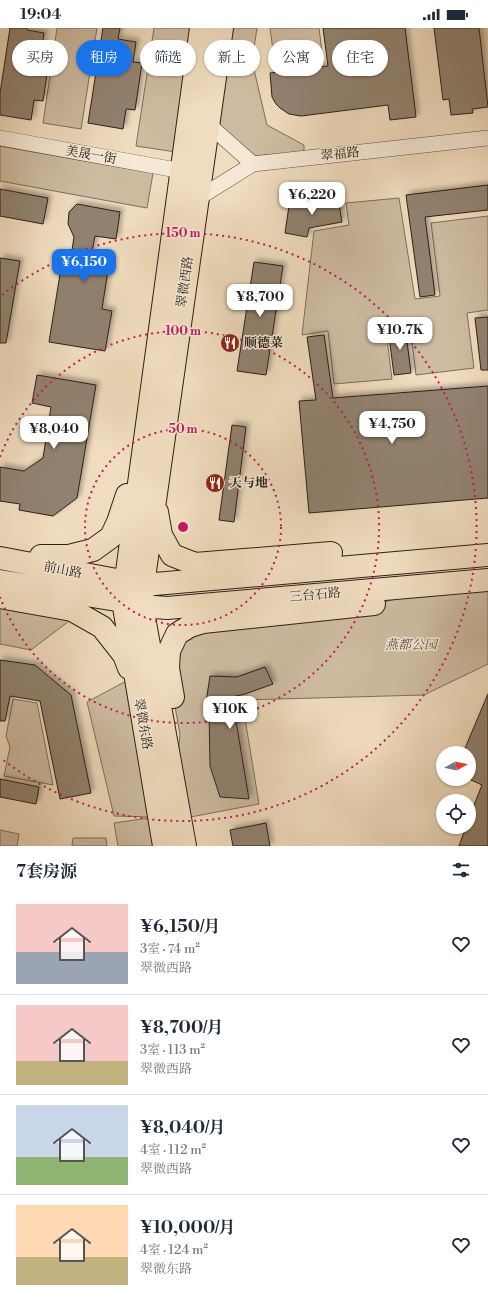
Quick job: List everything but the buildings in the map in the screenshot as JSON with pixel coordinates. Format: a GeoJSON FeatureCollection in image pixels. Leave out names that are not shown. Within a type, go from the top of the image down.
{"type":"FeatureCollection","features":[{"type":"Feature","properties":{"kind":"main road","name":"翠微西路"},"geometry":{"type":"LineString","coordinates":[[133,593],[146,431],[201,28]]}},
{"type":"Feature","properties":{"kind":"main road","name":"翠微西路"},"geometry":{"type":"LineString","coordinates":[[133,593],[154,501],[222,28]]}},
{"type":"Feature","properties":{"kind":"main road"},"geometry":{"type":"LineString","coordinates":[[0,557],[69,556],[93,550],[111,537],[118,522],[146,431]]}},
{"type":"Feature","properties":{"kind":"main road"},"geometry":{"type":"LineString","coordinates":[[154,501],[161,535],[172,554],[195,564],[366,550],[464,557]]}},
{"type":"Feature","properties":{"kind":"main road","name":"三台石路"},"geometry":{"type":"LineString","coordinates":[[133,593],[488,555]]}},
{"type":"Feature","properties":{"kind":"main road","name":"前山路"},"geometry":{"type":"LineString","coordinates":[[0,557],[133,593]]}},
{"type":"Feature","properties":{"kind":"main road","name":"三台石路"},"geometry":{"type":"LineString","coordinates":[[133,593],[167,608],[488,580]]}},
{"type":"Feature","properties":{"kind":"main road","name":"前山路"},"geometry":{"type":"LineString","coordinates":[[0,581],[133,593]]}},
{"type":"Feature","properties":{"kind":"main road"},"geometry":{"type":"LineString","coordinates":[[175,793],[180,734],[168,668],[169,651],[177,634],[190,626],[203,622],[379,604],[441,584]]}},
{"type":"Feature","properties":{"kind":"main road","name":"翠微东路"},"geometry":{"type":"LineString","coordinates":[[133,593],[137,685],[164,846]]}},
{"type":"Feature","properties":{"kind":"main road","name":"翠微东路"},"geometry":{"type":"LineString","coordinates":[[133,593],[185,846]]}},
{"type":"Feature","properties":{"kind":"main road"},"geometry":{"type":"LineString","coordinates":[[0,598],[72,610],[102,627],[124,655],[137,685]]}},
{"type":"Feature","properties":{"kind":"street"},"geometry":{"type":"LineString","coordinates":[[197,199],[253,164],[208,124]]}},
{"type":"Feature","properties":{"kind":"street","name":"美晟一街"},"geometry":{"type":"LineString","coordinates":[[0,138],[182,171]]}},
{"type":"Feature","properties":{"kind":"street","name":"翠福路"},"geometry":{"type":"LineString","coordinates":[[253,164],[488,138]]}},
{"type":"Feature","properties":{"kind":"green space"},"geometry":{"type":"Polygon","coordinates":[[[57,28],[97,28],[95,40],[76,40],[76,76],[89,76],[81,129],[43,123],[50,76],[68,76],[68,40],[55,40],[57,28]]]}},
{"type":"Feature","properties":{"kind":"green space"},"geometry":{"type":"Polygon","coordinates":[[[154,28],[195,28],[193,40],[152,40],[154,28]]]}},
{"type":"Feature","properties":{"kind":"green space"},"geometry":{"type":"Polygon","coordinates":[[[227,28],[257,28],[255,40],[226,40],[227,28]]]}},
{"type":"Feature","properties":{"kind":"green space"},"geometry":{"type":"Polygon","coordinates":[[[270,28],[319,28],[320,40],[272,40],[270,28]]]}},
{"type":"Feature","properties":{"kind":"green space"},"geometry":{"type":"Polygon","coordinates":[[[147,76],[188,76],[176,152],[136,146],[147,76]]]}},
{"type":"Feature","properties":{"kind":"green space"},"geometry":{"type":"Polygon","coordinates":[[[221,76],[256,76],[267,125],[304,145],[304,152],[254,156],[216,122],[221,76]]]}},
{"type":"Feature","properties":{"kind":"green space"},"geometry":{"type":"Polygon","coordinates":[[[0,146],[153,173],[147,208],[0,181],[0,146]]]}},
{"type":"Feature","properties":{"kind":"green space"},"geometry":{"type":"Polygon","coordinates":[[[399,198],[415,299],[440,296],[431,223],[488,216],[488,310],[467,313],[474,368],[416,375],[409,319],[385,323],[392,379],[334,384],[328,331],[302,335],[314,231],[349,225],[346,203],[399,198]]]}},
{"type":"Feature","properties":{"kind":"green space","name":"燕都公园"},"geometry":{"type":"Polygon","coordinates":[[[488,580],[488,664],[424,695],[242,700],[259,804],[180,819],[175,793],[180,734],[168,668],[177,634],[379,604],[441,584],[488,580]]]}},
{"type":"Feature","properties":{"kind":"green space"},"geometry":{"type":"Polygon","coordinates":[[[0,605],[73,618],[31,650],[0,644],[0,605]]]}},
{"type":"Feature","properties":{"kind":"green space"},"geometry":{"type":"Polygon","coordinates":[[[130,679],[164,846],[118,846],[114,823],[154,817],[114,816],[87,702],[130,679]]]}},
{"type":"Feature","properties":{"kind":"green space"},"geometry":{"type":"Polygon","coordinates":[[[13,699],[37,703],[53,785],[4,776],[10,747],[6,736],[13,699]]]}},
{"type":"Feature","properties":{"kind":"green space"},"geometry":{"type":"Polygon","coordinates":[[[0,830],[19,834],[17,846],[0,846],[0,830]]]}},
{"type":"Feature","properties":{"kind":"green space"},"geometry":{"type":"Polygon","coordinates":[[[73,838],[106,838],[107,846],[72,846],[73,838]]]}},
{"type":"Feature","properties":{"kind":"place","name":"顺德菜"},"geometry":{"type":"Point","coordinates":[230,343]}},
{"type":"Feature","properties":{"kind":"place","name":"天与地"},"geometry":{"type":"Point","coordinates":[215,483]}}]}
